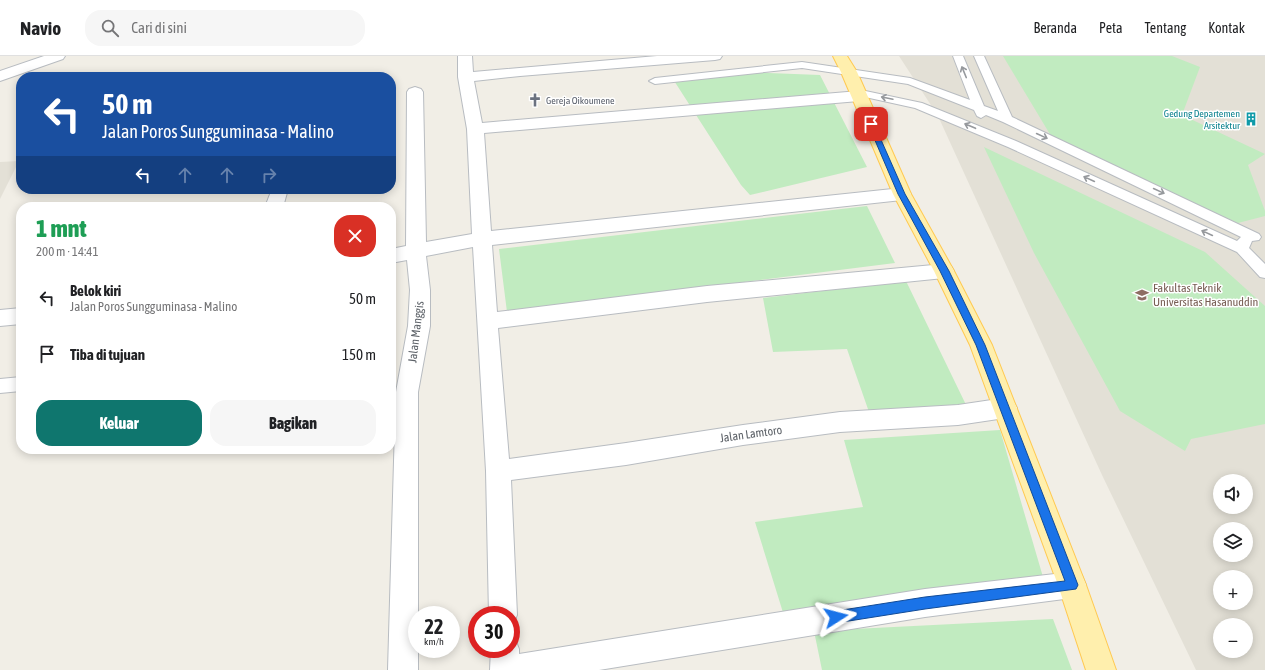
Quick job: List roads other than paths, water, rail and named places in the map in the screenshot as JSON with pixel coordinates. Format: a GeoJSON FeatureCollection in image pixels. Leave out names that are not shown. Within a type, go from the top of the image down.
{"type":"FeatureCollection","features":[{"type":"Feature","properties":{"kind":"main road"},"geometry":{"type":"LineString","coordinates":[[851,79],[902,194],[944,271],[981,345],[1072,585],[1101,670]]}},
{"type":"Feature","properties":{"kind":"street"},"geometry":{"type":"LineString","coordinates":[[0,76],[58,56]]}},
{"type":"Feature","properties":{"kind":"street"},"geometry":{"type":"LineString","coordinates":[[465,56],[466,77],[475,129],[498,471],[504,606]]}},
{"type":"Feature","properties":{"kind":"street"},"geometry":{"type":"LineString","coordinates":[[466,77],[520,71],[715,56]]}},
{"type":"Feature","properties":{"kind":"street"},"geometry":{"type":"LineString","coordinates":[[475,129],[696,109],[851,79]]}},
{"type":"Feature","properties":{"kind":"street","name":"Jalan Manggis"},"geometry":{"type":"LineString","coordinates":[[403,670],[407,392],[419,326],[420,290],[416,251],[415,92]]}},
{"type":"Feature","properties":{"kind":"street"},"geometry":{"type":"LineString","coordinates":[[396,255],[482,239],[902,194]]}},
{"type":"Feature","properties":{"kind":"street"},"geometry":{"type":"LineString","coordinates":[[487,321],[707,294],[944,271]]}},
{"type":"Feature","properties":{"kind":"street"},"geometry":{"type":"LineString","coordinates":[[0,318],[16,316]]}},
{"type":"Feature","properties":{"kind":"street","name":"Jalan Lamtoro"},"geometry":{"type":"LineString","coordinates":[[498,471],[626,454],[743,435],[840,422],[958,415],[1005,408]]}},
{"type":"Feature","properties":{"kind":"street"},"geometry":{"type":"LineString","coordinates":[[510,670],[925,603],[1072,585]]}},
{"type":"Feature","properties":{"kind":"street"},"geometry":{"type":"LineString","coordinates":[[505,658],[505,670]]}},
{"type":"Feature","properties":{"kind":"lane"},"geometry":{"type":"LineString","coordinates":[[958,56],[988,134]]}},
{"type":"Feature","properties":{"kind":"lane"},"geometry":{"type":"LineString","coordinates":[[979,56],[1007,119]]}},
{"type":"Feature","properties":{"kind":"lane"},"geometry":{"type":"LineString","coordinates":[[655,81],[802,65],[851,79],[988,134],[1242,249],[1248,258],[1263,269]]}},
{"type":"Feature","properties":{"kind":"lane"},"geometry":{"type":"LineString","coordinates":[[851,79],[910,81],[1007,119],[1260,237]]}},
{"type":"Feature","properties":{"kind":"lane"},"geometry":{"type":"LineString","coordinates":[[1242,249],[1244,241],[1260,237]]}},
{"type":"Feature","properties":{"kind":"lane"},"geometry":{"type":"LineString","coordinates":[[0,386],[16,384]]}},
{"type":"Feature","properties":{"kind":"place","name":"Gereja Oikoumene"},"geometry":{"type":"Point","coordinates":[535,100]}},
{"type":"Feature","properties":{"kind":"place","name":"Gedung Departemen Arsitektur"},"geometry":{"type":"Point","coordinates":[1251,119]}},
{"type":"Feature","properties":{"kind":"place","name":"Fakultas Teknik Universitas Hasanuddin"},"geometry":{"type":"Point","coordinates":[1142,295]}}]}
